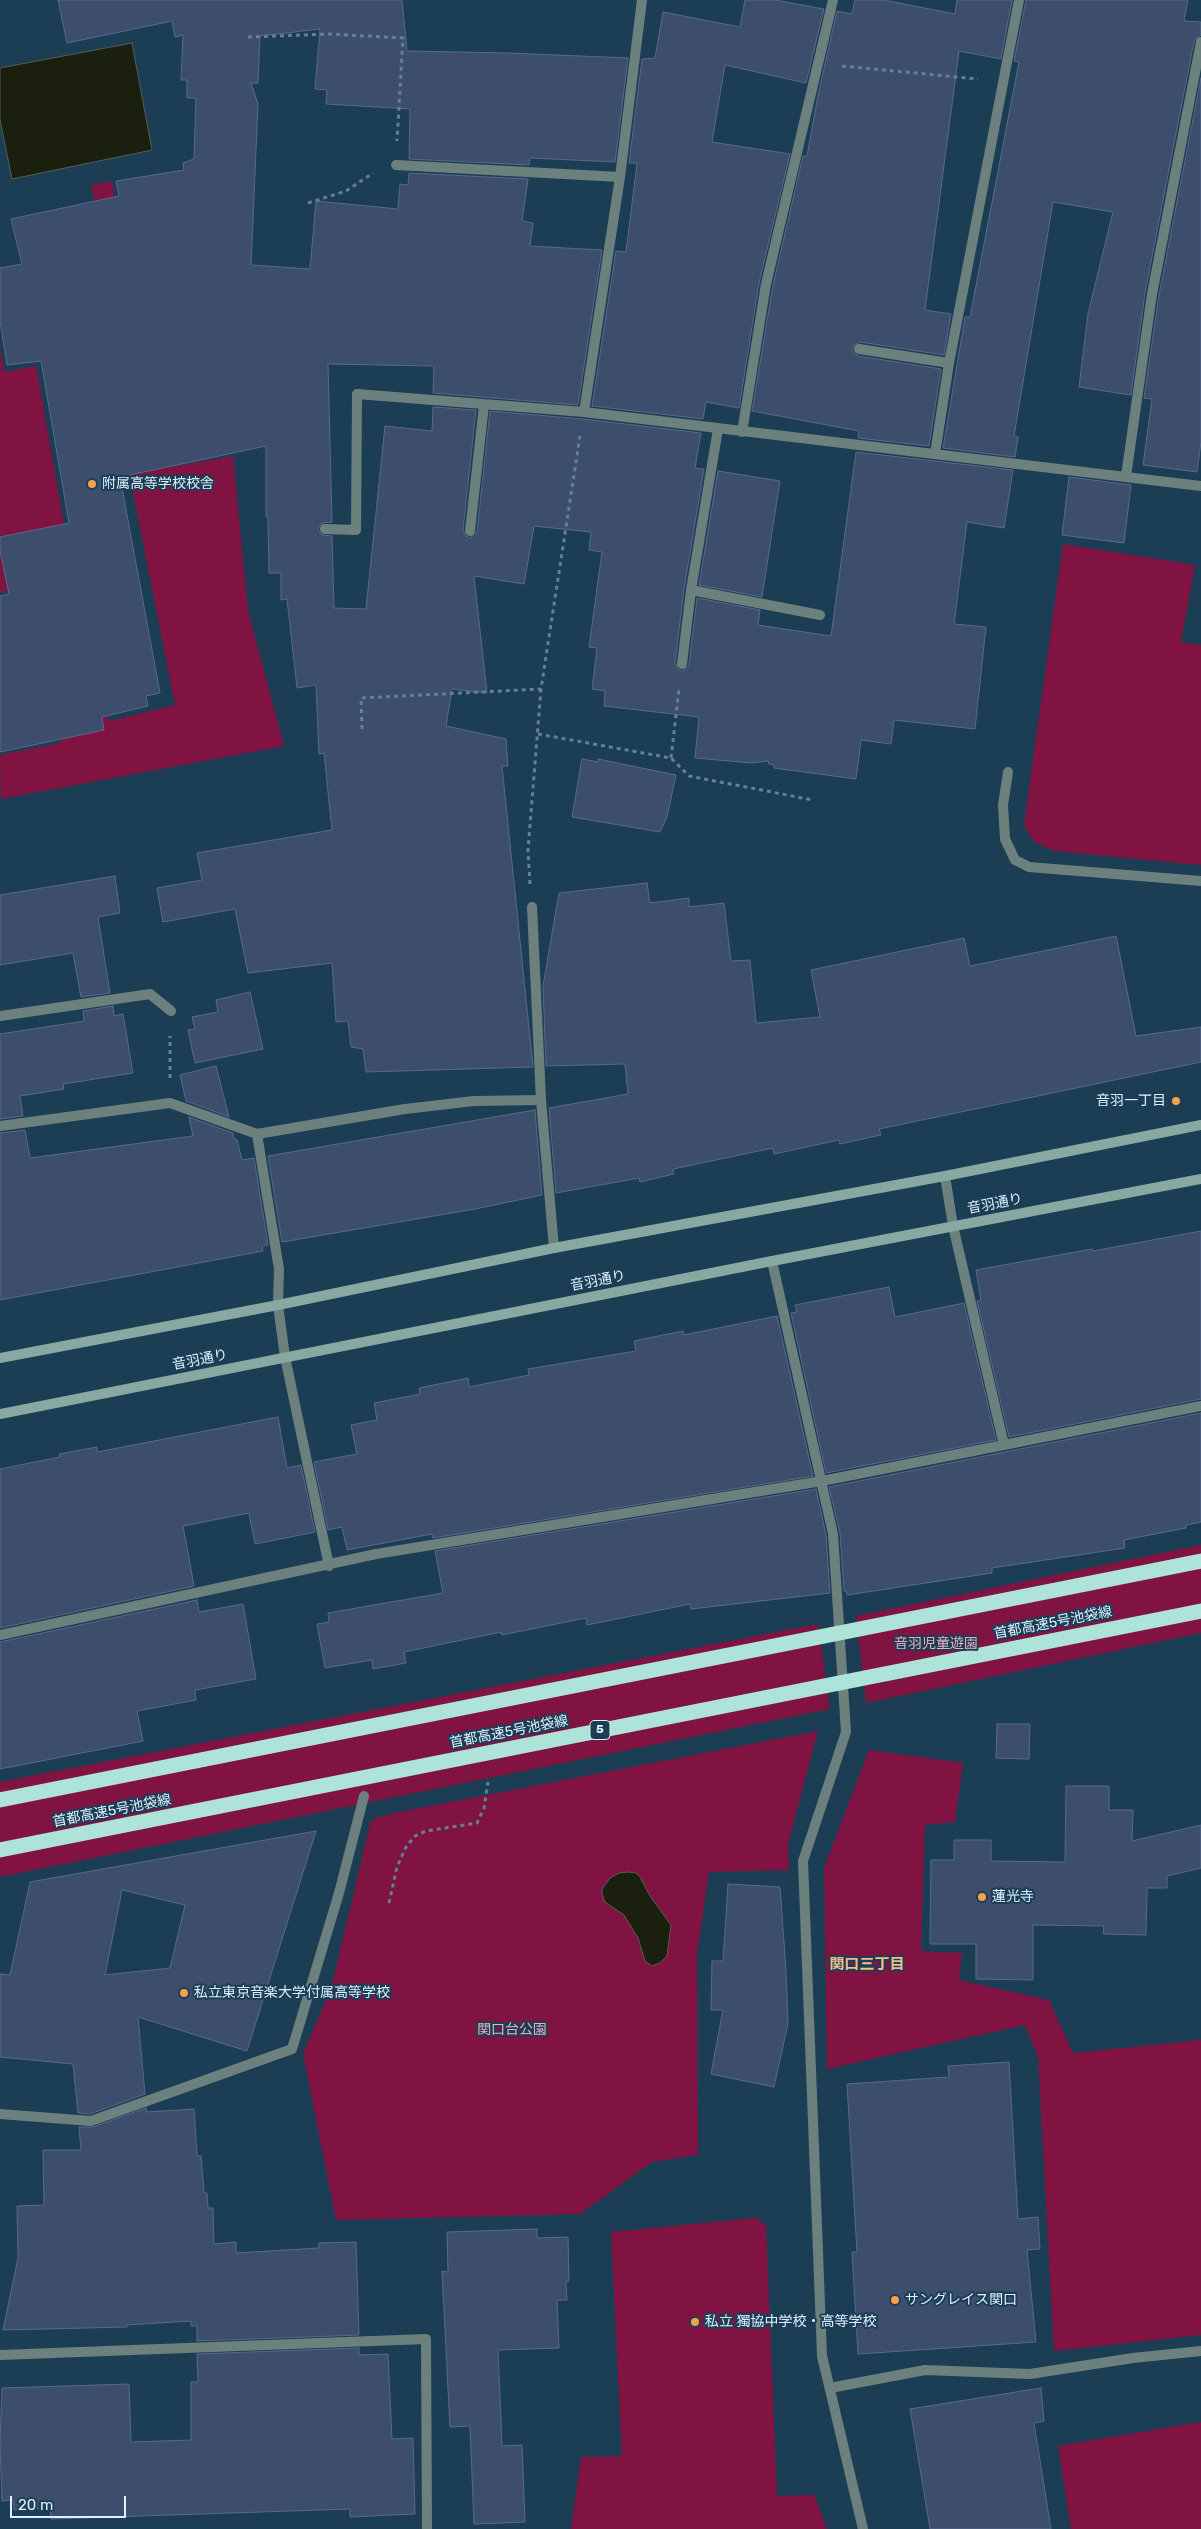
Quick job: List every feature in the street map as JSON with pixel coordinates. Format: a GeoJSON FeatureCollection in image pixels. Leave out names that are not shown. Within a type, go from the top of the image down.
{"type":"FeatureCollection","features":[{"type":"Feature","properties":{"kind":"highway"},"geometry":{"type":"LineString","coordinates":[[0,1800],[1201,1561]]}},
{"type":"Feature","properties":{"kind":"highway","name":"首都高速5号池袋線"},"geometry":{"type":"LineString","coordinates":[[0,1850],[1201,1610]]}},
{"type":"Feature","properties":{"kind":"main road"},"geometry":{"type":"LineString","coordinates":[[0,1358],[278,1305],[554,1248],[944,1176],[1201,1125]]}},
{"type":"Feature","properties":{"kind":"main road","name":"音羽通り"},"geometry":{"type":"LineString","coordinates":[[0,1414],[772,1261],[1201,1179]]}},
{"type":"Feature","properties":{"kind":"street"},"geometry":{"type":"LineString","coordinates":[[584,412],[620,177],[642,0]]}},
{"type":"Feature","properties":{"kind":"street"},"geometry":{"type":"LineString","coordinates":[[742,432],[766,284],[833,0]]}},
{"type":"Feature","properties":{"kind":"street"},"geometry":{"type":"LineString","coordinates":[[935,454],[949,363],[1019,0]]}},
{"type":"Feature","properties":{"kind":"street"},"geometry":{"type":"LineString","coordinates":[[1126,476],[1152,294],[1201,42]]}},
{"type":"Feature","properties":{"kind":"street"},"geometry":{"type":"LineString","coordinates":[[396,165],[620,177]]}},
{"type":"Feature","properties":{"kind":"street"},"geometry":{"type":"LineString","coordinates":[[859,349],[949,363]]}},
{"type":"Feature","properties":{"kind":"street"},"geometry":{"type":"LineString","coordinates":[[325,529],[356,530],[358,394],[584,412],[1201,486]]}},
{"type":"Feature","properties":{"kind":"street"},"geometry":{"type":"LineString","coordinates":[[470,531],[484,405]]}},
{"type":"Feature","properties":{"kind":"street"},"geometry":{"type":"LineString","coordinates":[[682,664],[691,590],[718,428]]}},
{"type":"Feature","properties":{"kind":"street"},"geometry":{"type":"LineString","coordinates":[[691,590],[820,615]]}},
{"type":"Feature","properties":{"kind":"street"},"geometry":{"type":"LineString","coordinates":[[1008,772],[1003,805],[1005,839],[1015,860],[1030,867],[1201,881]]}},
{"type":"Feature","properties":{"kind":"street"},"geometry":{"type":"LineString","coordinates":[[532,907],[541,1100],[554,1248]]}},
{"type":"Feature","properties":{"kind":"street"},"geometry":{"type":"LineString","coordinates":[[0,1016],[150,994],[171,1011]]}},
{"type":"Feature","properties":{"kind":"street"},"geometry":{"type":"LineString","coordinates":[[0,1126],[72,1115],[170,1104],[257,1134],[406,1109],[474,1101],[541,1100]]}},
{"type":"Feature","properties":{"kind":"street"},"geometry":{"type":"LineString","coordinates":[[257,1134],[279,1269],[278,1305],[285,1358],[329,1566]]}},
{"type":"Feature","properties":{"kind":"street"},"geometry":{"type":"LineString","coordinates":[[944,1176],[953,1226],[1004,1445]]}},
{"type":"Feature","properties":{"kind":"street"},"geometry":{"type":"LineString","coordinates":[[772,1261],[833,1534],[846,1732],[803,1861],[822,2356],[863,2529]]}},
{"type":"Feature","properties":{"kind":"street"},"geometry":{"type":"LineString","coordinates":[[0,1635],[329,1566],[376,1554],[822,1481],[1201,1406]]}},
{"type":"Feature","properties":{"kind":"street"},"geometry":{"type":"LineString","coordinates":[[0,2114],[91,2121],[292,2049],[339,1893],[364,1796]]}},
{"type":"Feature","properties":{"kind":"street"},"geometry":{"type":"LineString","coordinates":[[0,2355],[426,2339],[427,2529]]}},
{"type":"Feature","properties":{"kind":"street"},"geometry":{"type":"LineString","coordinates":[[830,2388],[925,2370],[1030,2374],[1133,2358],[1201,2351]]}},
{"type":"Feature","properties":{"kind":"path"},"geometry":{"type":"LineString","coordinates":[[248,37],[329,34],[403,38],[396,165],[374,172],[346,191],[308,203]]}},
{"type":"Feature","properties":{"kind":"path"},"geometry":{"type":"LineString","coordinates":[[833,65],[964,77],[1003,83]]}},
{"type":"Feature","properties":{"kind":"path"},"geometry":{"type":"LineString","coordinates":[[532,907],[528,850],[541,689],[584,412]]}},
{"type":"Feature","properties":{"kind":"path"},"geometry":{"type":"LineString","coordinates":[[671,758],[682,664]]}},
{"type":"Feature","properties":{"kind":"path"},"geometry":{"type":"LineString","coordinates":[[362,729],[361,698],[541,689]]}},
{"type":"Feature","properties":{"kind":"path"},"geometry":{"type":"LineString","coordinates":[[538,734],[671,758],[690,776],[813,800]]}},
{"type":"Feature","properties":{"kind":"path"},"geometry":{"type":"LineString","coordinates":[[170,1104],[171,1011]]}},
{"type":"Feature","properties":{"kind":"path"},"geometry":{"type":"LineString","coordinates":[[389,1902],[397,1867],[406,1847],[415,1836],[426,1831],[477,1823],[484,1808],[489,1779]]}},
{"type":"Feature","properties":{"kind":"green space"},"geometry":{"type":"Polygon","coordinates":[[[112,181],[140,367],[160,469],[233,456],[248,611],[284,746],[1,799],[0,755],[61,743],[42,643],[88,635],[109,721],[175,705],[109,371],[95,205],[91,185],[112,181]]]}},
{"type":"Feature","properties":{"kind":"green space"},"geometry":{"type":"Polygon","coordinates":[[[0,347],[4,372],[36,366],[74,579],[0,592],[0,347]]]}},
{"type":"Feature","properties":{"kind":"green space"},"geometry":{"type":"Polygon","coordinates":[[[1063,544],[1195,565],[1181,642],[1201,645],[1201,865],[1054,851],[1034,842],[1024,825],[1063,544]]]}},
{"type":"Feature","properties":{"kind":"green space","name":"音羽児童遊園"},"geometry":{"type":"Polygon","coordinates":[[[1201,1545],[1201,1633],[866,1703],[856,1616],[1201,1545]]]}},
{"type":"Feature","properties":{"kind":"green space"},"geometry":{"type":"Polygon","coordinates":[[[818,1624],[830,1709],[0,1877],[0,1782],[818,1624]]]}},
{"type":"Feature","properties":{"kind":"green space","name":"関口台公園"},"geometry":{"type":"Polygon","coordinates":[[[818,1731],[788,1844],[789,1870],[709,1872],[697,1953],[698,2155],[652,2162],[580,2214],[336,2220],[303,2053],[331,1989],[371,1820],[394,1813],[818,1731]]]}},
{"type":"Feature","properties":{"kind":"green space"},"geometry":{"type":"Polygon","coordinates":[[[869,1750],[963,1763],[955,1822],[925,1825],[921,1951],[962,1953],[959,1980],[1049,2000],[1073,2053],[1201,2040],[1201,2335],[1054,2351],[1038,2056],[1025,2025],[827,2069],[824,1868],[869,1750]]]}},
{"type":"Feature","properties":{"kind":"green space"},"geometry":{"type":"Polygon","coordinates":[[[756,2218],[766,2225],[777,2496],[814,2495],[827,2529],[571,2529],[581,2457],[622,2456],[611,2232],[756,2218]]]}},
{"type":"Feature","properties":{"kind":"green space"},"geometry":{"type":"Polygon","coordinates":[[[1201,2422],[1201,2529],[1071,2529],[1058,2446],[1201,2422]]]}},
{"type":"Feature","properties":{"kind":"shaded area"},"geometry":{"type":"Polygon","coordinates":[[[132,43],[152,150],[12,179],[0,120],[0,68],[132,43]]]}},
{"type":"Feature","properties":{"kind":"shaded area"},"geometry":{"type":"Polygon","coordinates":[[[619,1873],[636,1873],[640,1877],[650,1896],[671,1925],[667,1956],[660,1963],[652,1966],[645,1961],[638,1938],[624,1915],[605,1902],[602,1894],[602,1889],[610,1878],[619,1873]]]}},
{"type":"Feature","properties":{"kind":"building"},"geometry":{"type":"Polygon","coordinates":[[[58,0],[402,0],[407,51],[628,58],[615,162],[530,158],[529,165],[409,159],[410,109],[326,104],[327,90],[315,89],[320,29],[260,36],[258,83],[251,83],[258,104],[251,265],[310,269],[316,201],[398,209],[400,184],[408,185],[409,173],[528,179],[522,221],[533,223],[530,246],[602,250],[578,405],[433,393],[434,366],[328,364],[332,522],[322,523],[318,529],[322,535],[332,536],[334,608],[366,609],[385,426],[432,431],[433,407],[476,410],[463,530],[466,536],[470,538],[477,532],[490,411],[583,419],[701,433],[695,468],[704,469],[684,589],[675,663],[678,669],[682,671],[689,665],[697,598],[760,610],[758,625],[831,636],[856,452],[1013,470],[1004,528],[967,522],[954,624],[986,627],[975,729],[894,720],[891,744],[861,740],[856,779],[774,768],[774,765],[769,764],[768,761],[752,763],[695,758],[699,717],[604,706],[605,691],[592,689],[597,648],[589,647],[602,552],[589,550],[591,532],[534,526],[524,584],[474,576],[487,693],[452,689],[446,726],[506,739],[508,766],[502,766],[533,1067],[366,1072],[363,1049],[351,1047],[348,1021],[336,1022],[332,963],[248,973],[235,909],[163,922],[157,888],[202,880],[197,853],[332,830],[324,753],[319,754],[316,685],[297,688],[287,599],[281,600],[281,573],[269,573],[268,517],[266,517],[266,446],[120,477],[160,693],[146,696],[148,706],[102,717],[104,730],[0,752],[0,596],[9,594],[0,551],[0,537],[69,523],[41,361],[7,365],[0,321],[0,268],[22,264],[11,219],[119,196],[116,181],[184,170],[183,163],[194,159],[196,98],[187,98],[187,80],[181,80],[183,35],[175,37],[172,21],[67,43],[58,0]]]}},
{"type":"Feature","properties":{"kind":"building"},"geometry":{"type":"Polygon","coordinates":[[[745,0],[775,0],[824,9],[806,83],[725,65],[712,142],[790,154],[759,283],[739,408],[706,402],[703,419],[592,406],[616,251],[626,252],[637,163],[629,163],[642,59],[655,58],[663,12],[740,27],[745,0]]]}},
{"type":"Feature","properties":{"kind":"building"},"geometry":{"type":"Polygon","coordinates":[[[855,0],[884,0],[955,14],[957,0],[1012,0],[1001,59],[959,51],[925,310],[951,314],[944,355],[860,342],[852,347],[853,352],[858,356],[941,369],[929,446],[858,438],[859,431],[752,411],[773,285],[803,156],[807,156],[818,95],[837,11],[852,14],[855,0]]]}},
{"type":"Feature","properties":{"kind":"building"},"geometry":{"type":"Polygon","coordinates":[[[1026,0],[1188,0],[1184,21],[1201,22],[1201,35],[1194,41],[1145,293],[1131,395],[1079,387],[1088,314],[1113,212],[1053,202],[1014,436],[1018,437],[1015,457],[943,448],[965,317],[970,317],[1019,62],[1014,61],[1026,0]]]}},
{"type":"Feature","properties":{"kind":"building"},"geometry":{"type":"Polygon","coordinates":[[[1201,78],[1201,442],[1197,472],[1143,465],[1152,399],[1144,398],[1159,295],[1201,78]]]}},
{"type":"Feature","properties":{"kind":"building"},"geometry":{"type":"Polygon","coordinates":[[[718,471],[780,481],[762,597],[699,585],[718,471]]]}},
{"type":"Feature","properties":{"kind":"building"},"geometry":{"type":"Polygon","coordinates":[[[1069,477],[1131,485],[1124,543],[1062,535],[1069,477]]]}},
{"type":"Feature","properties":{"kind":"building"},"geometry":{"type":"Polygon","coordinates":[[[582,759],[598,762],[598,759],[676,775],[667,817],[660,832],[572,817],[582,759]]]}},
{"type":"Feature","properties":{"kind":"building"},"geometry":{"type":"Polygon","coordinates":[[[115,876],[120,913],[98,917],[110,993],[81,997],[73,953],[0,965],[0,895],[115,876]]]}},
{"type":"Feature","properties":{"kind":"building"},"geometry":{"type":"Polygon","coordinates":[[[647,883],[650,903],[689,898],[689,907],[724,903],[731,961],[750,960],[756,1023],[820,1017],[811,970],[964,938],[970,966],[1116,936],[1136,1036],[1201,1027],[1201,1062],[879,1129],[881,1135],[840,1144],[839,1140],[774,1154],[773,1148],[673,1169],[674,1174],[640,1182],[639,1178],[556,1193],[549,1108],[628,1094],[625,1064],[546,1066],[543,986],[559,893],[647,883]]]}},
{"type":"Feature","properties":{"kind":"building"},"geometry":{"type":"Polygon","coordinates":[[[250,992],[263,1049],[195,1063],[188,1030],[195,1029],[192,1017],[218,1012],[216,1000],[250,992]]]}},
{"type":"Feature","properties":{"kind":"building"},"geometry":{"type":"Polygon","coordinates":[[[113,1006],[114,1016],[123,1014],[133,1073],[63,1084],[64,1089],[20,1096],[23,1116],[0,1119],[0,1034],[84,1021],[83,1011],[113,1006]]]}},
{"type":"Feature","properties":{"kind":"building"},"geometry":{"type":"Polygon","coordinates":[[[216,1066],[229,1117],[186,1101],[180,1075],[216,1066]]]}},
{"type":"Feature","properties":{"kind":"building"},"geometry":{"type":"Polygon","coordinates":[[[535,1110],[542,1195],[475,1209],[282,1242],[268,1156],[535,1110]]]}},
{"type":"Feature","properties":{"kind":"building"},"geometry":{"type":"Polygon","coordinates":[[[189,1117],[233,1133],[234,1139],[237,1140],[242,1160],[254,1158],[268,1245],[262,1246],[263,1251],[0,1300],[0,1133],[25,1130],[30,1158],[193,1136],[189,1117]]]}},
{"type":"Feature","properties":{"kind":"building"},"geometry":{"type":"Polygon","coordinates":[[[1201,1231],[1201,1399],[1009,1437],[977,1301],[981,1300],[976,1270],[1201,1231]]]}},
{"type":"Feature","properties":{"kind":"building"},"geometry":{"type":"Polygon","coordinates":[[[889,1287],[895,1317],[964,1303],[996,1440],[826,1473],[791,1313],[797,1312],[795,1305],[889,1287]]]}},
{"type":"Feature","properties":{"kind":"building"},"geometry":{"type":"Polygon","coordinates":[[[777,1316],[813,1476],[433,1538],[432,1534],[347,1550],[342,1527],[328,1530],[314,1462],[357,1454],[351,1425],[377,1420],[374,1403],[420,1394],[419,1388],[468,1378],[469,1387],[529,1375],[528,1369],[636,1351],[634,1341],[683,1331],[684,1335],[777,1316]]]}},
{"type":"Feature","properties":{"kind":"building"},"geometry":{"type":"Polygon","coordinates":[[[1201,1413],[1201,1522],[1186,1525],[1186,1528],[1124,1540],[1125,1548],[992,1568],[992,1573],[847,1595],[846,1591],[844,1591],[840,1533],[829,1487],[1201,1413]]]}},
{"type":"Feature","properties":{"kind":"building"},"geometry":{"type":"Polygon","coordinates":[[[278,1417],[287,1468],[301,1465],[315,1532],[255,1544],[249,1513],[183,1526],[194,1586],[0,1628],[0,1469],[60,1457],[59,1454],[97,1447],[97,1452],[278,1417]]]}},
{"type":"Feature","properties":{"kind":"building"},"geometry":{"type":"Polygon","coordinates":[[[816,1489],[826,1535],[830,1593],[691,1609],[690,1604],[587,1625],[586,1618],[502,1635],[501,1632],[404,1652],[406,1663],[373,1669],[372,1660],[325,1668],[317,1624],[329,1622],[328,1613],[443,1593],[435,1551],[816,1489]]]}},
{"type":"Feature","properties":{"kind":"building"},"geometry":{"type":"Polygon","coordinates":[[[197,1600],[199,1612],[243,1604],[256,1679],[195,1690],[196,1700],[137,1711],[143,1741],[0,1769],[0,1642],[197,1600]]]}},
{"type":"Feature","properties":{"kind":"building"},"geometry":{"type":"Polygon","coordinates":[[[997,1724],[1030,1724],[1029,1759],[996,1758],[997,1724]]]}},
{"type":"Feature","properties":{"kind":"building"},"geometry":{"type":"Polygon","coordinates":[[[1066,1786],[1109,1786],[1109,1810],[1133,1810],[1132,1841],[1201,1825],[1201,1868],[1167,1876],[1167,1888],[1147,1888],[1146,1935],[1103,1934],[1104,1926],[1033,1925],[1033,1980],[976,1979],[976,1944],[930,1944],[931,1860],[954,1860],[954,1840],[991,1840],[991,1861],[1065,1862],[1066,1786]]]}},
{"type":"Feature","properties":{"kind":"building","name":"私立東京音楽大学付属高等学校"},"geometry":{"type":"Polygon","coordinates":[[[316,1831],[247,2051],[138,2017],[145,2094],[90,2114],[78,2113],[73,2064],[0,2057],[0,1974],[10,1975],[30,1882],[316,1831]],[[122,1890],[105,1975],[170,1968],[185,1905],[122,1890]]]}},
{"type":"Feature","properties":{"kind":"building"},"geometry":{"type":"Polygon","coordinates":[[[728,1884],[780,1887],[788,2024],[774,2087],[711,2074],[723,2010],[711,2010],[712,1961],[723,1961],[728,1884]]]}},
{"type":"Feature","properties":{"kind":"building"},"geometry":{"type":"Polygon","coordinates":[[[1009,2062],[1018,2219],[1038,2217],[1040,2249],[1027,2250],[1036,2342],[858,2354],[852,2252],[857,2252],[847,2084],[949,2077],[948,2066],[1009,2062]]]}},
{"type":"Feature","properties":{"kind":"building"},"geometry":{"type":"Polygon","coordinates":[[[146,2108],[147,2112],[194,2109],[197,2156],[201,2156],[204,2193],[207,2193],[208,2208],[213,2208],[214,2244],[236,2242],[236,2253],[319,2248],[319,2243],[356,2242],[359,2335],[197,2341],[197,2326],[191,2326],[191,2321],[127,2325],[127,2327],[3,2330],[18,2258],[17,2206],[44,2205],[43,2150],[81,2150],[79,2127],[93,2127],[146,2108]]]}},
{"type":"Feature","properties":{"kind":"building"},"geometry":{"type":"Polygon","coordinates":[[[537,2229],[537,2238],[568,2237],[569,2281],[566,2281],[567,2300],[557,2300],[559,2348],[498,2350],[502,2446],[522,2445],[525,2522],[474,2524],[470,2426],[450,2427],[442,2271],[448,2272],[447,2232],[537,2229]]]}},
{"type":"Feature","properties":{"kind":"building"},"geometry":{"type":"Polygon","coordinates":[[[359,2348],[359,2355],[388,2354],[392,2439],[413,2438],[415,2514],[350,2517],[350,2509],[51,2519],[50,2508],[14,2510],[13,2500],[2,2501],[0,2442],[2,2388],[129,2384],[131,2442],[191,2440],[191,2382],[198,2382],[197,2354],[359,2348]]]}},
{"type":"Feature","properties":{"kind":"building"},"geometry":{"type":"Polygon","coordinates":[[[1041,2388],[1044,2421],[1034,2423],[1051,2529],[930,2529],[910,2409],[1041,2388]]]}},
{"type":"Feature","properties":{"kind":"place","name":"附属高等学校校舎"},"geometry":{"type":"Point","coordinates":[92,484]}},
{"type":"Feature","properties":{"kind":"place","name":"音羽一丁目"},"geometry":{"type":"Point","coordinates":[1176,1101]}},
{"type":"Feature","properties":{"kind":"place","name":"蓮光寺"},"geometry":{"type":"Point","coordinates":[982,1897]}},
{"type":"Feature","properties":{"kind":"place","name":"私立東京音楽大学付属高等学校"},"geometry":{"type":"Point","coordinates":[184,1993]}},
{"type":"Feature","properties":{"kind":"place","name":"サングレイス関口"},"geometry":{"type":"Point","coordinates":[895,2300]}},
{"type":"Feature","properties":{"kind":"place","name":"私立 獨協中学校・高等学校"},"geometry":{"type":"Point","coordinates":[695,2322]}},
{"type":"Feature","properties":{"kind":"district","name":"関口三丁目"},"geometry":{"type":"Point","coordinates":[867,1965]}}]}
